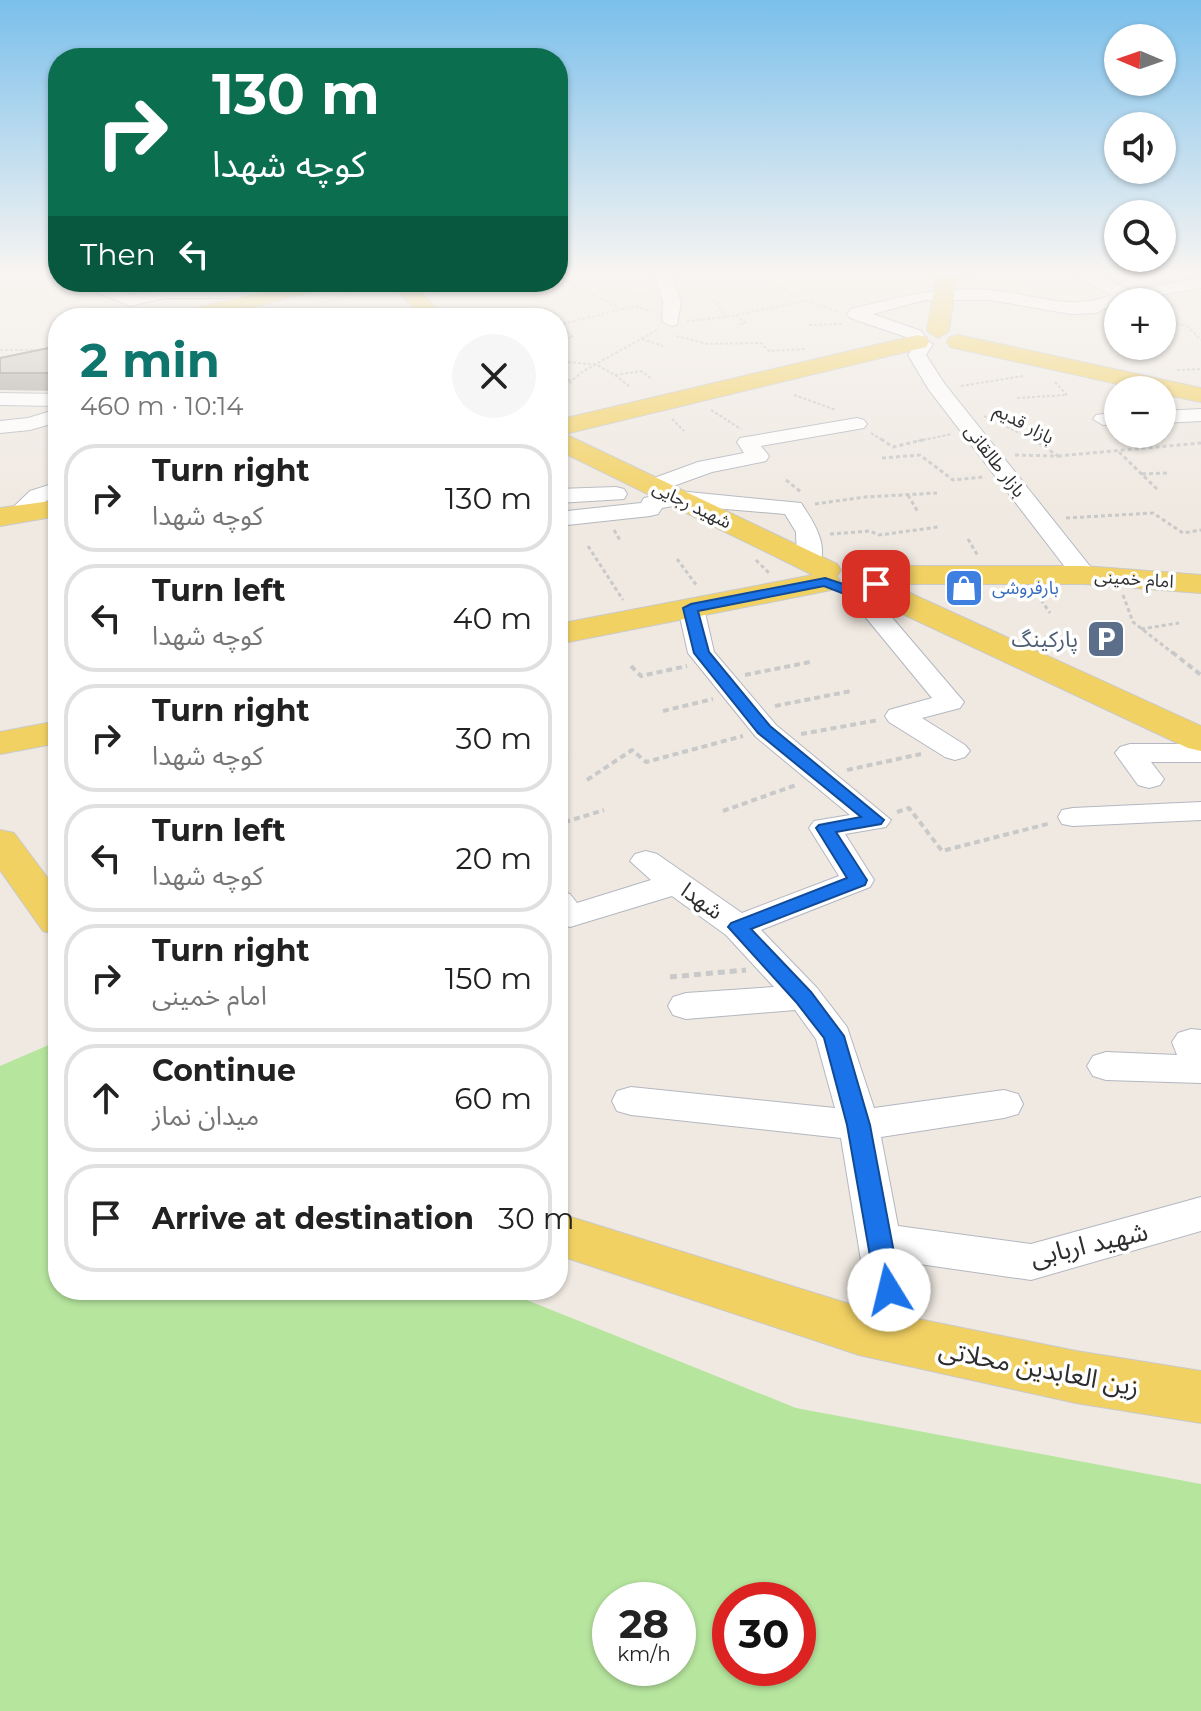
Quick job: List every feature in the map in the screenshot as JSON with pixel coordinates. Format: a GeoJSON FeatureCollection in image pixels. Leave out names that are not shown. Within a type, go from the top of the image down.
{"type":"FeatureCollection","features":[{"type":"Feature","properties":{"kind":"main road"},"geometry":{"type":"LineString","coordinates":[[568,426],[868,354]]}},
{"type":"Feature","properties":{"kind":"main road"},"geometry":{"type":"LineString","coordinates":[[1007,354],[1201,395]]}},
{"type":"Feature","properties":{"kind":"main road","name":"شهید رجایی"},"geometry":{"type":"LineString","coordinates":[[568,445],[817,562]]}},
{"type":"Feature","properties":{"kind":"main road"},"geometry":{"type":"LineString","coordinates":[[8,516],[48,510]]}},
{"type":"Feature","properties":{"kind":"main road"},"geometry":{"type":"LineString","coordinates":[[568,632],[700,606],[817,562],[848,565],[865,568],[868,584],[1201,740]]}},
{"type":"Feature","properties":{"kind":"main road","name":"امام خمینی"},"geometry":{"type":"LineString","coordinates":[[868,584],[1084,575],[1201,584]]}},
{"type":"Feature","properties":{"kind":"main road"},"geometry":{"type":"LineString","coordinates":[[0,743],[48,734]]}},
{"type":"Feature","properties":{"kind":"main road"},"geometry":{"type":"LineString","coordinates":[[0,842],[48,907]]}},
{"type":"Feature","properties":{"kind":"main road","name":"زین العابدین محلاتی"},"geometry":{"type":"LineString","coordinates":[[568,1237],[701,1283],[859,1331],[1076,1377],[1201,1397]]}},
{"type":"Feature","properties":{"kind":"street","name":"بازار طالقانی"},"geometry":{"type":"LineString","coordinates":[[918,354],[938,389],[1084,575]]}},
{"type":"Feature","properties":{"kind":"street"},"geometry":{"type":"LineString","coordinates":[[0,399],[48,400]]}},
{"type":"Feature","properties":{"kind":"street"},"geometry":{"type":"LineString","coordinates":[[1176,416],[1201,415]]}},
{"type":"Feature","properties":{"kind":"street"},"geometry":{"type":"LineString","coordinates":[[0,427],[30,424],[48,418]]}},
{"type":"Feature","properties":{"kind":"street"},"geometry":{"type":"LineString","coordinates":[[568,518],[650,509],[652,503],[706,467],[758,456],[747,442],[857,424]]}},
{"type":"Feature","properties":{"kind":"street"},"geometry":{"type":"LineString","coordinates":[[8,516],[48,492]]}},
{"type":"Feature","properties":{"kind":"street"},"geometry":{"type":"LineString","coordinates":[[568,496],[669,494],[793,508],[817,562]]}},
{"type":"Feature","properties":{"kind":"street"},"geometry":{"type":"LineString","coordinates":[[868,584],[950,702],[899,716]]}},
{"type":"Feature","properties":{"kind":"street"},"geometry":{"type":"LineString","coordinates":[[700,606],[701,653],[742,702],[875,820]]}},
{"type":"Feature","properties":{"kind":"street"},"geometry":{"type":"LineString","coordinates":[[899,716],[953,749]]}},
{"type":"Feature","properties":{"kind":"street"},"geometry":{"type":"LineString","coordinates":[[1149,779],[1130,753],[1201,753]]}},
{"type":"Feature","properties":{"kind":"street"},"geometry":{"type":"LineString","coordinates":[[1073,817],[1201,811]]}},
{"type":"Feature","properties":{"kind":"street"},"geometry":{"type":"LineString","coordinates":[[738,927],[858,880],[825,828],[875,820]]}},
{"type":"Feature","properties":{"kind":"street","name":"شهدا"},"geometry":{"type":"LineString","coordinates":[[646,861],[738,927],[804,997],[834,1036],[859,1125],[897,1340]]}},
{"type":"Feature","properties":{"kind":"street"},"geometry":{"type":"LineString","coordinates":[[568,914],[570,916],[678,883]]}},
{"type":"Feature","properties":{"kind":"street"},"geometry":{"type":"LineString","coordinates":[[678,992],[804,997]]}},
{"type":"Feature","properties":{"kind":"street"},"geometry":{"type":"LineString","coordinates":[[1106,1066],[1201,1069],[1191,1042],[1201,1043]]}},
{"type":"Feature","properties":{"kind":"street"},"geometry":{"type":"LineString","coordinates":[[631,1101],[859,1125],[1004,1104]]}},
{"type":"Feature","properties":{"kind":"street","name":"شهید اربابی"},"geometry":{"type":"LineString","coordinates":[[880,1241],[1031,1262],[1201,1214]]}},
{"type":"Feature","properties":{"kind":"path"},"geometry":{"type":"LineString","coordinates":[[41,354],[47,357]]}},
{"type":"Feature","properties":{"kind":"path"},"geometry":{"type":"LineString","coordinates":[[568,384],[616,354]]}},
{"type":"Feature","properties":{"kind":"path"},"geometry":{"type":"LineString","coordinates":[[568,362],[597,365],[630,387]]}},
{"type":"Feature","properties":{"kind":"path"},"geometry":{"type":"LineString","coordinates":[[938,389],[1075,367]]}},
{"type":"Feature","properties":{"kind":"path"},"geometry":{"type":"LineString","coordinates":[[615,375],[641,371],[652,379]]}},
{"type":"Feature","properties":{"kind":"path"},"geometry":{"type":"LineString","coordinates":[[568,381],[573,380]]}},
{"type":"Feature","properties":{"kind":"path"},"geometry":{"type":"LineString","coordinates":[[794,395],[845,414],[841,416],[893,447],[965,423]]}},
{"type":"Feature","properties":{"kind":"path"},"geometry":{"type":"LineString","coordinates":[[1017,398],[1067,395]]}},
{"type":"Feature","properties":{"kind":"path"},"geometry":{"type":"LineString","coordinates":[[688,396],[749,434]]}},
{"type":"Feature","properties":{"kind":"path","name":"بازار قدیم"},"geometry":{"type":"LineString","coordinates":[[965,423],[974,413],[1027,436],[1058,456]]}},
{"type":"Feature","properties":{"kind":"path"},"geometry":{"type":"LineString","coordinates":[[1027,436],[1043,433]]}},
{"type":"Feature","properties":{"kind":"path"},"geometry":{"type":"LineString","coordinates":[[1176,445],[1201,443]]}},
{"type":"Feature","properties":{"kind":"path"},"geometry":{"type":"LineString","coordinates":[[1058,456],[1148,448]]}},
{"type":"Feature","properties":{"kind":"path"},"geometry":{"type":"LineString","coordinates":[[1119,452],[1159,491]]}},
{"type":"Feature","properties":{"kind":"path"},"geometry":{"type":"LineString","coordinates":[[882,458],[920,455],[953,480],[1005,475]]}},
{"type":"Feature","properties":{"kind":"path","name":"بازار قدیم"},"geometry":{"type":"LineString","coordinates":[[990,456],[1058,456]]}},
{"type":"Feature","properties":{"kind":"path"},"geometry":{"type":"LineString","coordinates":[[1142,474],[1169,473]]}},
{"type":"Feature","properties":{"kind":"path"},"geometry":{"type":"LineString","coordinates":[[793,508],[865,497],[937,493]]}},
{"type":"Feature","properties":{"kind":"path"},"geometry":{"type":"LineString","coordinates":[[908,495],[918,512]]}},
{"type":"Feature","properties":{"kind":"path"},"geometry":{"type":"LineString","coordinates":[[1040,519],[1153,513],[1183,533],[1201,534]]}},
{"type":"Feature","properties":{"kind":"path"},"geometry":{"type":"LineString","coordinates":[[817,562],[870,531],[879,535],[938,527]]}},
{"type":"Feature","properties":{"kind":"path"},"geometry":{"type":"LineString","coordinates":[[588,546],[635,619]]}},
{"type":"Feature","properties":{"kind":"path"},"geometry":{"type":"LineString","coordinates":[[677,559],[700,606]]}},
{"type":"Feature","properties":{"kind":"path"},"geometry":{"type":"LineString","coordinates":[[1117,578],[1133,622],[1201,675]]}},
{"type":"Feature","properties":{"kind":"path"},"geometry":{"type":"LineString","coordinates":[[1141,629],[1179,623]]}},
{"type":"Feature","properties":{"kind":"path"},"geometry":{"type":"LineString","coordinates":[[587,780],[632,750],[646,762],[698,750],[742,702],[810,662]]}},
{"type":"Feature","properties":{"kind":"path"},"geometry":{"type":"LineString","coordinates":[[631,666],[641,676],[742,702],[899,716]]}},
{"type":"Feature","properties":{"kind":"path"},"geometry":{"type":"LineString","coordinates":[[663,711],[851,691]]}},
{"type":"Feature","properties":{"kind":"path"},"geometry":{"type":"LineString","coordinates":[[723,811],[822,776],[953,749]]}},
{"type":"Feature","properties":{"kind":"path"},"geometry":{"type":"LineString","coordinates":[[875,820],[909,808],[942,851],[1073,817]]}},
{"type":"Feature","properties":{"kind":"path"},"geometry":{"type":"LineString","coordinates":[[568,821],[604,810]]}},
{"type":"Feature","properties":{"kind":"path"},"geometry":{"type":"LineString","coordinates":[[678,992],[776,967]]}},
{"type":"Feature","properties":{"kind":"green space"},"geometry":{"type":"Polygon","coordinates":[[[48,1045],[48,1300],[527,1300],[796,1408],[1201,1484],[1201,1711],[0,1711],[0,1066],[48,1045]]]}},
{"type":"Feature","properties":{"kind":"building"},"geometry":{"type":"Polygon","coordinates":[[[20,354],[48,354],[48,373],[0,373],[0,358],[20,354]]]}},
{"type":"Feature","properties":{"kind":"place","name":"بارفروشی"},"geometry":{"type":"Point","coordinates":[964,588]}},
{"type":"Feature","properties":{"kind":"place","name":"پارکینگ"},"geometry":{"type":"Point","coordinates":[1106,639]}},
{"type":"Feature","properties":{"kind":"route"},"geometry":{"type":"LineString","coordinates":[[876,584],[856,591],[838,589],[825,582],[691,608],[701,653],[764,729],[875,820],[825,828],[858,880],[738,927],[804,997],[834,1036],[859,1125],[889,1290]]}}]}
